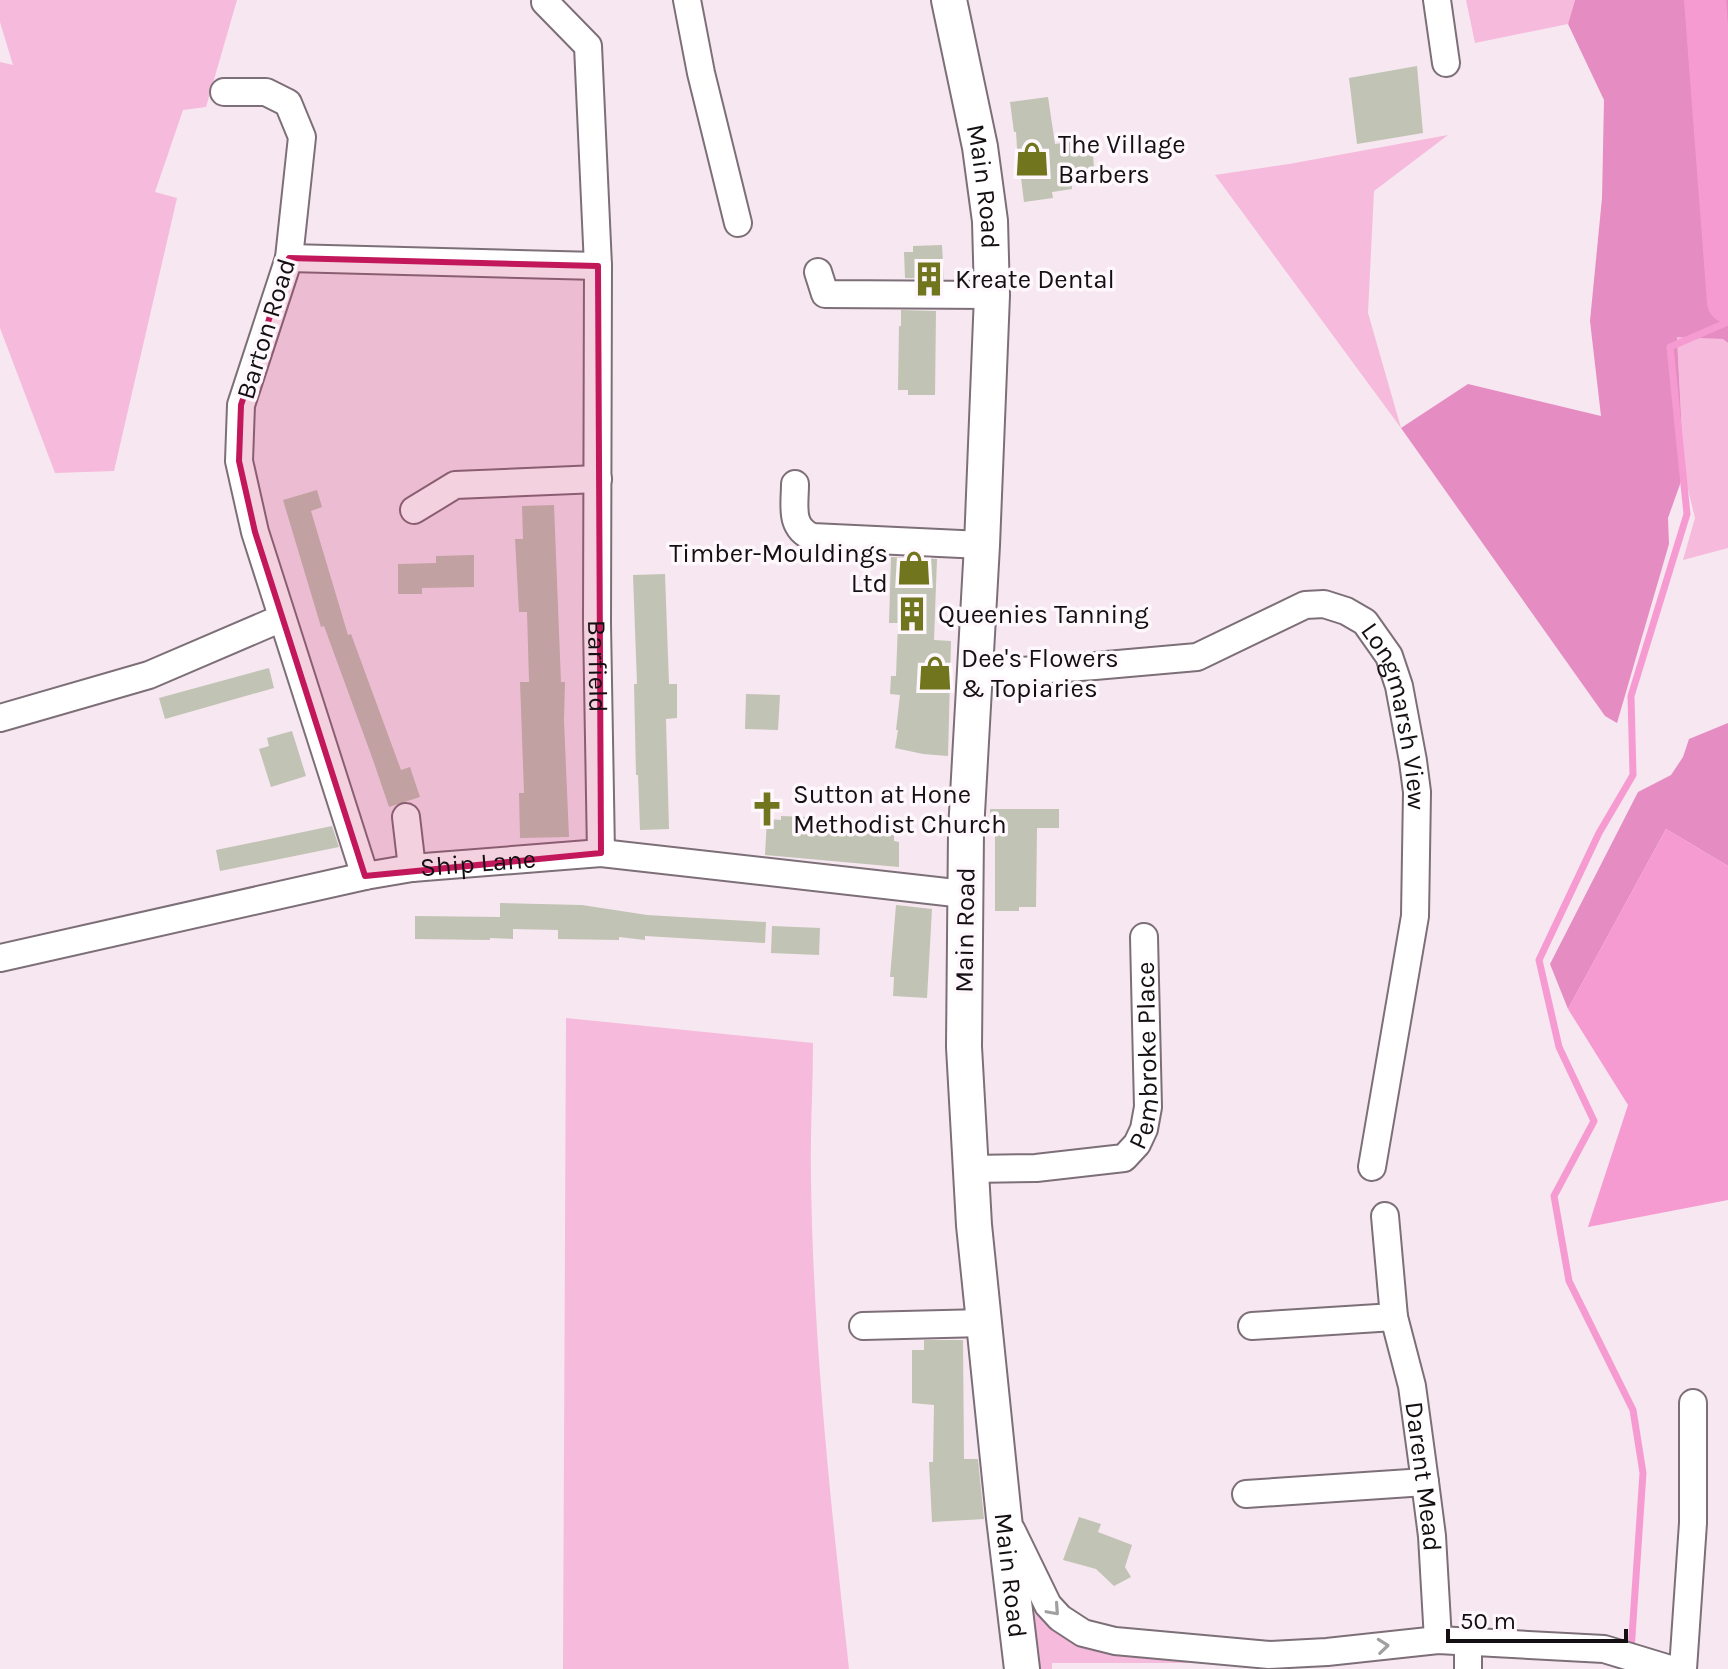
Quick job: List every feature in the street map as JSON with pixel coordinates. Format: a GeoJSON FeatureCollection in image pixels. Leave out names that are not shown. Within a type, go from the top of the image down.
{"type":"FeatureCollection","features":[{"type":"Feature","properties":{"kind":"main road","name":"Main Road"},"geometry":{"type":"LineString","coordinates":[[949,0],[980,147],[990,221],[992,295],[964,894],[964,1047],[970,1169],[984,1323],[1022,1669]]}},
{"type":"Feature","properties":{"kind":"street"},"geometry":{"type":"LineString","coordinates":[[687,0],[701,73],[738,223]]}},
{"type":"Feature","properties":{"kind":"street"},"geometry":{"type":"LineString","coordinates":[[1437,0],[1446,63]]}},
{"type":"Feature","properties":{"kind":"street","name":"Barfield"},"geometry":{"type":"LineString","coordinates":[[545,2],[588,46],[598,266],[597,624],[601,853]]}},
{"type":"Feature","properties":{"kind":"street","name":"Barton Road"},"geometry":{"type":"LineString","coordinates":[[224,92],[266,92],[288,103],[302,137],[289,258],[241,405],[239,461],[255,532],[365,876]]}},
{"type":"Feature","properties":{"kind":"street"},"geometry":{"type":"LineString","coordinates":[[289,258],[598,266]]}},
{"type":"Feature","properties":{"kind":"street"},"geometry":{"type":"LineString","coordinates":[[818,272],[825,294],[992,295]]}},
{"type":"Feature","properties":{"kind":"street"},"geometry":{"type":"LineString","coordinates":[[414,510],[455,485],[598,479]]}},
{"type":"Feature","properties":{"kind":"street"},"geometry":{"type":"LineString","coordinates":[[795,484],[794,517],[798,527],[812,537],[982,545]]}},
{"type":"Feature","properties":{"kind":"street","name":"Longmarsh View"},"geometry":{"type":"LineString","coordinates":[[975,674],[1197,657],[1305,605],[1324,604],[1346,611],[1365,622],[1389,656],[1399,686],[1417,792],[1415,916],[1372,1167]]}},
{"type":"Feature","properties":{"kind":"street"},"geometry":{"type":"LineString","coordinates":[[0,718],[149,675],[282,618]]}},
{"type":"Feature","properties":{"kind":"street"},"geometry":{"type":"LineString","coordinates":[[406,817],[412,868]]}},
{"type":"Feature","properties":{"kind":"street","name":"Ship Lane"},"geometry":{"type":"LineString","coordinates":[[0,958],[365,876],[412,868],[601,853],[964,894]]}},
{"type":"Feature","properties":{"kind":"street","name":"Pembroke Place"},"geometry":{"type":"LineString","coordinates":[[970,1169],[1036,1168],[1124,1158],[1137,1144],[1144,1129],[1148,1107],[1144,937]]}},
{"type":"Feature","properties":{"kind":"street","name":"Darent Mead"},"geometry":{"type":"LineString","coordinates":[[1385,1216],[1394,1317],[1412,1386],[1432,1536],[1438,1640]]}},
{"type":"Feature","properties":{"kind":"street"},"geometry":{"type":"LineString","coordinates":[[1252,1326],[1394,1317]]}},
{"type":"Feature","properties":{"kind":"street"},"geometry":{"type":"LineString","coordinates":[[863,1326],[984,1323]]}},
{"type":"Feature","properties":{"kind":"street"},"geometry":{"type":"LineString","coordinates":[[1683,1669],[1693,1523],[1693,1403]]}},
{"type":"Feature","properties":{"kind":"street"},"geometry":{"type":"LineString","coordinates":[[1246,1494],[1425,1482]]}},
{"type":"Feature","properties":{"kind":"street"},"geometry":{"type":"LineString","coordinates":[[1004,1518],[1048,1605],[1060,1618],[1083,1633],[1115,1641],[1269,1655],[1438,1640],[1604,1649],[1670,1669]]}},
{"type":"Feature","properties":{"kind":"street"},"geometry":{"type":"LineString","coordinates":[[1468,1642],[1468,1669]]}},
{"type":"Feature","properties":{"kind":"highlighted area"},"geometry":{"type":"Polygon","coordinates":[[[289,258],[598,266],[601,853],[365,876],[255,532],[239,461],[241,405],[289,258]]]}},
{"type":"Feature","properties":{"kind":"shaded area"},"geometry":{"type":"Polygon","coordinates":[[[0,0],[237,0],[206,107],[183,110],[155,192],[177,198],[114,471],[55,473],[0,328],[0,62],[13,65],[0,22],[0,0]]]}},
{"type":"Feature","properties":{"kind":"shaded area"},"geometry":{"type":"Polygon","coordinates":[[[1466,0],[1575,0],[1568,24],[1475,43],[1466,0]]]}},
{"type":"Feature","properties":{"kind":"shaded area"},"geometry":{"type":"Polygon","coordinates":[[[1575,0],[1728,0],[1728,75],[1717,108],[1728,184],[1728,343],[1723,339],[1677,337],[1684,473],[1668,518],[1669,544],[1617,723],[1605,716],[1401,428],[1468,384],[1601,416],[1590,321],[1602,198],[1604,100],[1568,24],[1575,0]]]}},
{"type":"Feature","properties":{"kind":"shaded area"},"geometry":{"type":"Polygon","coordinates":[[[1448,135],[1374,191],[1368,313],[1401,428],[1215,175],[1448,135]]]}},
{"type":"Feature","properties":{"kind":"shaded area"},"geometry":{"type":"Polygon","coordinates":[[[1677,336],[1724,339],[1728,343],[1728,548],[1683,560],[1695,518],[1684,473],[1677,336]]]}},
{"type":"Feature","properties":{"kind":"shaded area"},"geometry":{"type":"Polygon","coordinates":[[[1728,723],[1728,866],[1666,829],[1568,1009],[1550,964],[1638,792],[1671,775],[1683,757],[1689,739],[1728,723]]]}},
{"type":"Feature","properties":{"kind":"shaded area"},"geometry":{"type":"Polygon","coordinates":[[[1666,829],[1728,866],[1728,1200],[1588,1227],[1628,1105],[1568,1009],[1666,829]]]}},
{"type":"Feature","properties":{"kind":"shaded area"},"geometry":{"type":"Polygon","coordinates":[[[566,1018],[813,1043],[811,1160],[815,1301],[849,1669],[563,1669],[566,1018]]]}},
{"type":"Feature","properties":{"kind":"shaded area"},"geometry":{"type":"Polygon","coordinates":[[[1025,1577],[1038,1611],[1189,1663],[1052,1663],[1052,1669],[1037,1669],[1025,1577]]]}},
{"type":"Feature","properties":{"kind":"building"},"geometry":{"type":"Polygon","coordinates":[[[1417,66],[1423,133],[1357,144],[1349,78],[1417,66]]]}},
{"type":"Feature","properties":{"kind":"building"},"geometry":{"type":"Polygon","coordinates":[[[1048,97],[1055,144],[1092,139],[1094,169],[1070,172],[1072,189],[1052,192],[1053,198],[1024,202],[1010,102],[1048,97]]]}},
{"type":"Feature","properties":{"kind":"building"},"geometry":{"type":"Polygon","coordinates":[[[942,245],[944,279],[905,278],[904,252],[913,252],[913,246],[942,245]]]}},
{"type":"Feature","properties":{"kind":"building"},"geometry":{"type":"Polygon","coordinates":[[[901,310],[936,311],[935,395],[908,395],[908,390],[898,390],[901,310]]]}},
{"type":"Feature","properties":{"kind":"building"},"geometry":{"type":"Polygon","coordinates":[[[317,490],[322,507],[311,511],[348,635],[351,634],[401,770],[410,767],[420,797],[389,807],[324,626],[321,627],[283,500],[317,490]]]}},
{"type":"Feature","properties":{"kind":"building"},"geometry":{"type":"Polygon","coordinates":[[[554,505],[561,682],[565,682],[569,837],[520,838],[519,793],[524,793],[520,682],[529,682],[527,612],[519,612],[515,539],[523,539],[522,506],[554,505]]]}},
{"type":"Feature","properties":{"kind":"building"},"geometry":{"type":"Polygon","coordinates":[[[474,555],[474,587],[422,588],[422,594],[398,594],[398,564],[436,563],[436,556],[474,555]]]}},
{"type":"Feature","properties":{"kind":"building"},"geometry":{"type":"Polygon","coordinates":[[[891,557],[937,559],[934,640],[951,641],[948,756],[895,748],[900,695],[890,694],[891,676],[896,676],[898,623],[889,623],[891,557]]]}},
{"type":"Feature","properties":{"kind":"building"},"geometry":{"type":"Polygon","coordinates":[[[665,574],[669,684],[677,684],[677,718],[666,719],[669,829],[640,830],[636,775],[633,575],[665,574]]]}},
{"type":"Feature","properties":{"kind":"building"},"geometry":{"type":"Polygon","coordinates":[[[269,668],[274,688],[165,719],[159,698],[269,668]]]}},
{"type":"Feature","properties":{"kind":"building"},"geometry":{"type":"Polygon","coordinates":[[[746,694],[780,695],[778,730],[745,729],[746,694]]]}},
{"type":"Feature","properties":{"kind":"building"},"geometry":{"type":"Polygon","coordinates":[[[292,731],[306,776],[271,787],[259,749],[269,746],[267,738],[292,731]]]}},
{"type":"Feature","properties":{"kind":"building"},"geometry":{"type":"Polygon","coordinates":[[[990,809],[1059,809],[1059,828],[1037,828],[1036,907],[995,911],[995,832],[990,832],[990,809]]]}},
{"type":"Feature","properties":{"kind":"building"},"geometry":{"type":"Polygon","coordinates":[[[781,816],[807,817],[807,828],[847,830],[847,823],[877,825],[877,833],[894,835],[894,841],[899,842],[899,867],[765,855],[767,819],[781,820],[781,816]]]}},
{"type":"Feature","properties":{"kind":"building"},"geometry":{"type":"Polygon","coordinates":[[[332,826],[339,847],[220,871],[216,850],[332,826]]]}},
{"type":"Feature","properties":{"kind":"building"},"geometry":{"type":"Polygon","coordinates":[[[500,903],[582,905],[647,915],[766,922],[765,943],[645,936],[645,940],[619,937],[619,940],[558,939],[558,930],[513,929],[513,939],[415,939],[415,916],[500,917],[500,903]]]}},
{"type":"Feature","properties":{"kind":"building"},"geometry":{"type":"Polygon","coordinates":[[[896,905],[932,909],[927,998],[893,996],[894,977],[890,977],[896,905]]]}},
{"type":"Feature","properties":{"kind":"building"},"geometry":{"type":"Polygon","coordinates":[[[772,926],[820,928],[819,955],[771,953],[772,926]]]}},
{"type":"Feature","properties":{"kind":"building"},"geometry":{"type":"Polygon","coordinates":[[[924,1340],[963,1340],[964,1459],[978,1459],[984,1519],[932,1522],[929,1462],[933,1462],[934,1405],[912,1403],[912,1350],[924,1350],[924,1340]]]}},
{"type":"Feature","properties":{"kind":"building"},"geometry":{"type":"Polygon","coordinates":[[[1079,1517],[1101,1524],[1098,1532],[1132,1545],[1125,1567],[1131,1577],[1114,1586],[1096,1569],[1063,1560],[1079,1517]]]}},
{"type":"Feature","properties":{"kind":"waterway"},"geometry":{"type":"LineString","coordinates":[[1705,0],[1728,302]]}},
{"type":"Feature","properties":{"kind":"waterway"},"geometry":{"type":"LineString","coordinates":[[1631,1651],[1643,1473],[1633,1410],[1569,1281],[1554,1196],[1594,1121],[1559,1047],[1539,960],[1599,833],[1633,775],[1631,696],[1687,514],[1670,347],[1728,322]]}},
{"type":"Feature","properties":{"kind":"place","name":"The Village Barbers"},"geometry":{"type":"Point","coordinates":[1032,159]}},
{"type":"Feature","properties":{"kind":"place","name":"Kreate Dental"},"geometry":{"type":"Point","coordinates":[929,279]}},
{"type":"Feature","properties":{"kind":"place","name":"Timber-Mouldings Ltd"},"geometry":{"type":"Point","coordinates":[914,568]}},
{"type":"Feature","properties":{"kind":"place","name":"Queenies Tanning"},"geometry":{"type":"Point","coordinates":[912,614]}},
{"type":"Feature","properties":{"kind":"place","name":"Dee's Flowers & Topiaries"},"geometry":{"type":"Point","coordinates":[935,673]}},
{"type":"Feature","properties":{"kind":"place","name":"Sutton at Hone Methodist Church"},"geometry":{"type":"Point","coordinates":[767,809]}}]}
